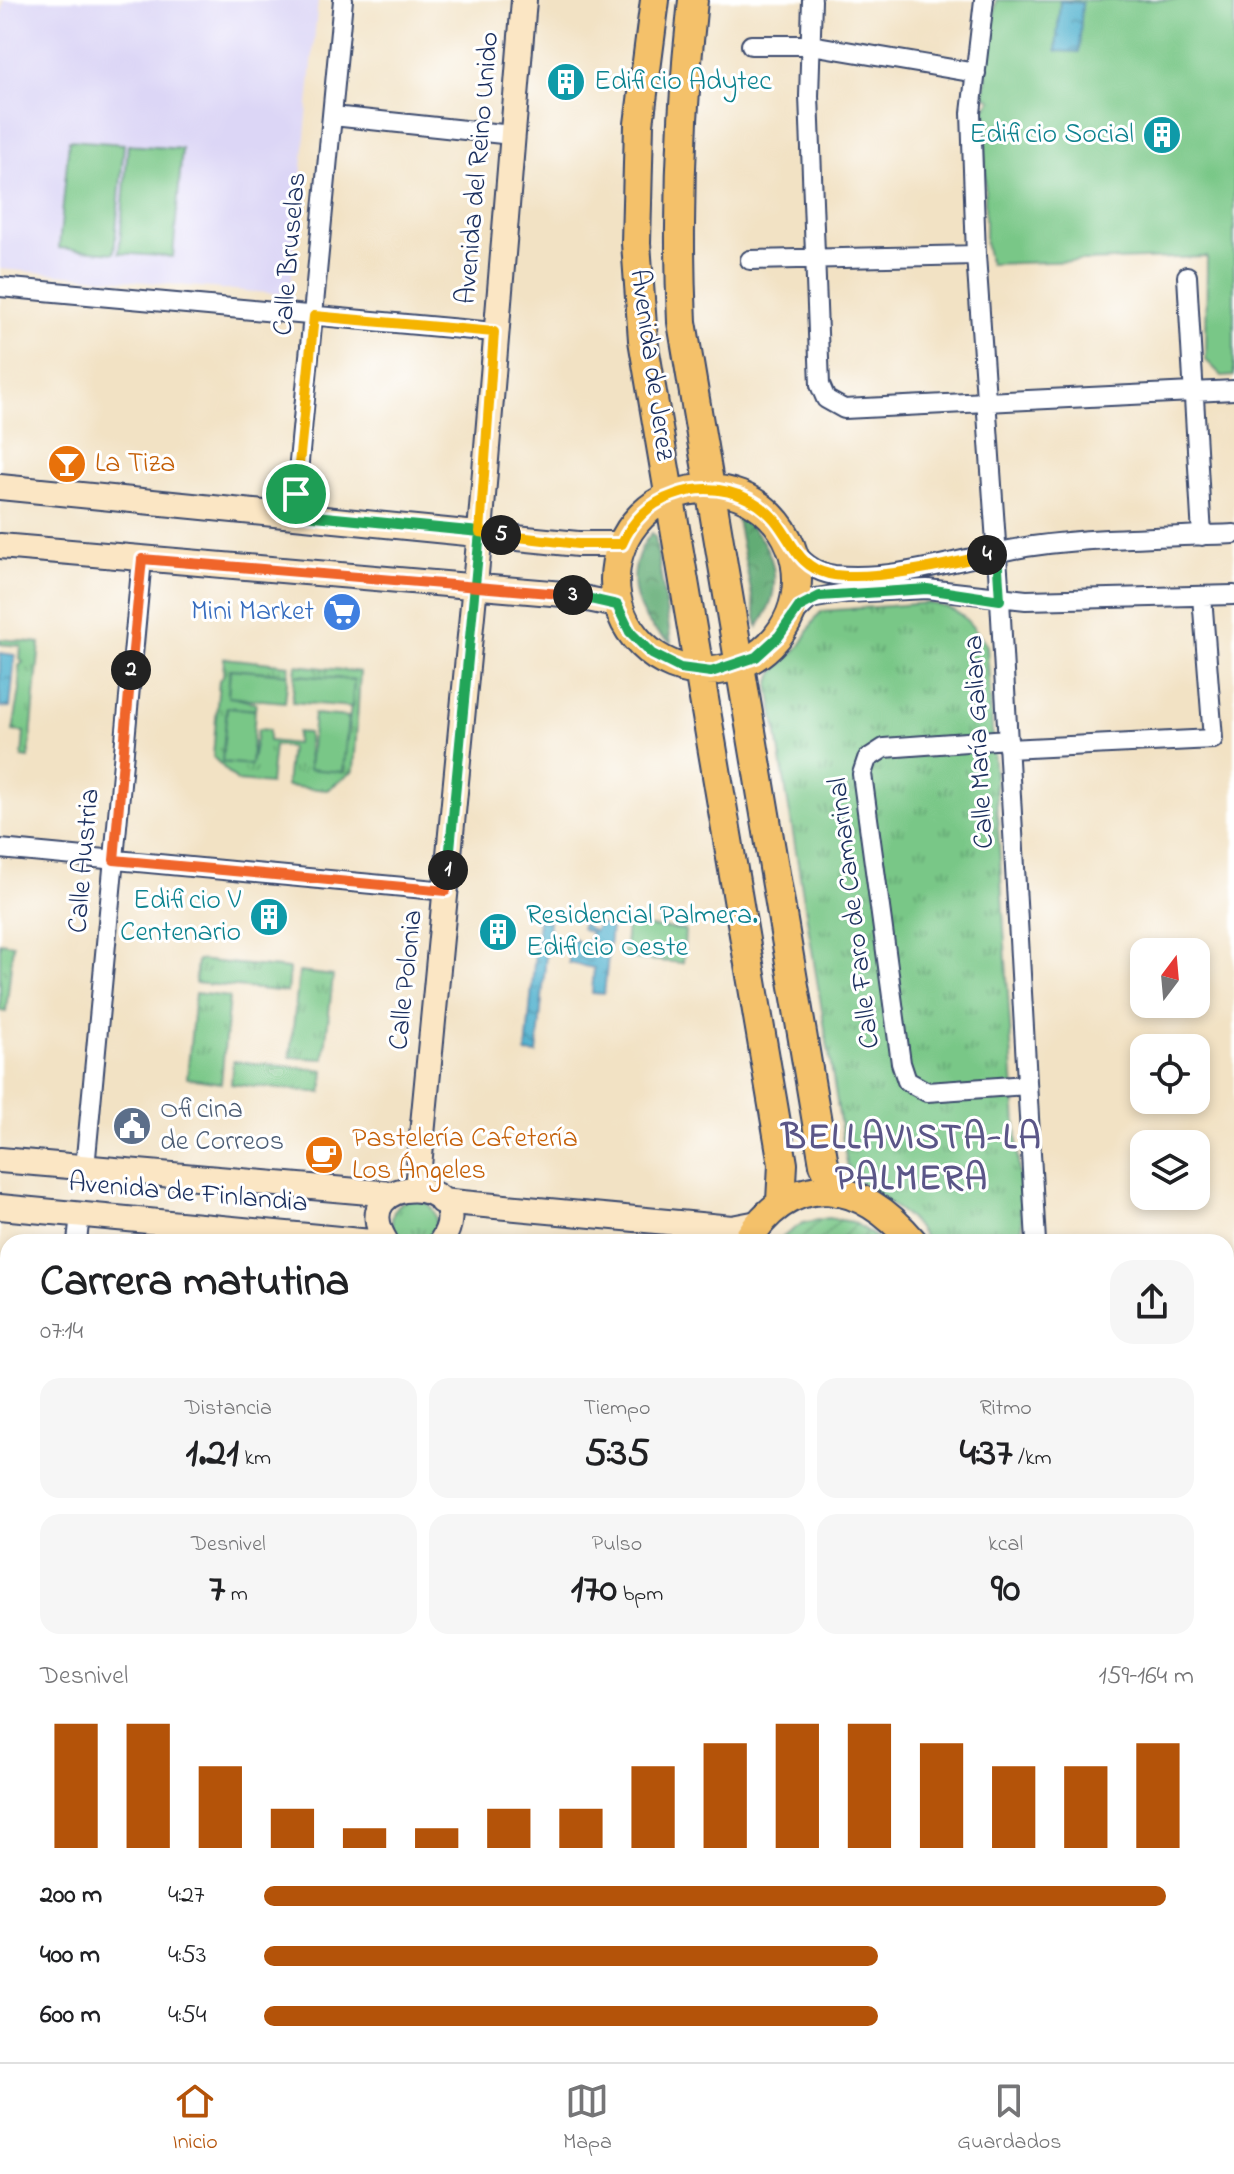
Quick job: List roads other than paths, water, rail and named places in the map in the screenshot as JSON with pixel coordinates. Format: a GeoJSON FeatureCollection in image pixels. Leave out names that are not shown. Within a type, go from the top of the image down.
{"type":"FeatureCollection","features":[{"type":"Feature","properties":{"kind":"main road","name":"Avenida del Reino Unido"},"geometry":{"type":"LineString","coordinates":[[473,588],[524,0]]}},
{"type":"Feature","properties":{"kind":"main road","name":"Avenida de Jerez"},"geometry":{"type":"LineString","coordinates":[[655,0],[639,124],[636,243],[643,340],[783,1164],[781,1201]]}},
{"type":"Feature","properties":{"kind":"main road","name":"Avenida de Jerez"},"geometry":{"type":"LineString","coordinates":[[693,0],[680,118],[678,232],[682,322],[824,1164],[837,1192]]}},
{"type":"Feature","properties":{"kind":"main road"},"geometry":{"type":"LineString","coordinates":[[0,487],[578,544],[622,544]]}},
{"type":"Feature","properties":{"kind":"main road"},"geometry":{"type":"LineString","coordinates":[[709,489],[732,492],[761,507],[773,518],[790,545],[797,576],[795,599],[787,622],[768,647],[739,665],[699,671],[680,668],[652,654],[630,632],[617,605],[614,572],[622,544],[642,514],[670,496],[709,489]]}},
{"type":"Feature","properties":{"kind":"main road"},"geometry":{"type":"LineString","coordinates":[[0,546],[577,595],[617,605]]}},
{"type":"Feature","properties":{"kind":"main road","name":"Calle Polonia"},"geometry":{"type":"LineString","coordinates":[[417,1187],[473,588]]}},
{"type":"Feature","properties":{"kind":"main road","name":"Avenida de Finlandia"},"geometry":{"type":"LineString","coordinates":[[0,1160],[392,1194]]}},
{"type":"Feature","properties":{"kind":"main road"},"geometry":{"type":"LineString","coordinates":[[382,1234],[379,1214],[392,1194],[417,1187],[441,1201],[732,1228],[752,1233],[781,1201],[800,1193],[837,1192],[883,1213],[905,1234]]}},
{"type":"Feature","properties":{"kind":"main road"},"geometry":{"type":"LineString","coordinates":[[441,1201],[448,1223],[444,1234]]}},
{"type":"Feature","properties":{"kind":"main road","name":"Avenida de Finlandia"},"geometry":{"type":"LineString","coordinates":[[0,1207],[288,1234]]}},
{"type":"Feature","properties":{"kind":"street","name":"Calle Bruselas"},"geometry":{"type":"LineString","coordinates":[[294,514],[343,0]]}},
{"type":"Feature","properties":{"kind":"street"},"geometry":{"type":"LineString","coordinates":[[812,0],[820,385],[826,399],[844,409],[1234,390]]}},
{"type":"Feature","properties":{"kind":"street","name":"Calle María Galiana"},"geometry":{"type":"LineString","coordinates":[[984,0],[971,113],[976,255],[1000,600],[1036,1234]]}},
{"type":"Feature","properties":{"kind":"street"},"geometry":{"type":"LineString","coordinates":[[751,45],[811,45],[976,73]]}},
{"type":"Feature","properties":{"kind":"street"},"geometry":{"type":"LineString","coordinates":[[333,116],[512,135]]}},
{"type":"Feature","properties":{"kind":"street"},"geometry":{"type":"LineString","coordinates":[[750,260],[976,255]]}},
{"type":"Feature","properties":{"kind":"street"},"geometry":{"type":"LineString","coordinates":[[1187,276],[1202,536]]}},
{"type":"Feature","properties":{"kind":"street"},"geometry":{"type":"LineString","coordinates":[[0,287],[494,332]]}},
{"type":"Feature","properties":{"kind":"street"},"geometry":{"type":"LineString","coordinates":[[790,545],[805,564],[831,574],[927,570],[1034,546],[1234,534]]}},
{"type":"Feature","properties":{"kind":"street","name":"Calle Austria"},"geometry":{"type":"LineString","coordinates":[[85,1168],[142,559]]}},
{"type":"Feature","properties":{"kind":"street"},"geometry":{"type":"LineString","coordinates":[[787,622],[810,599],[833,594],[927,589],[1000,600],[1234,595]]}},
{"type":"Feature","properties":{"kind":"street"},"geometry":{"type":"LineString","coordinates":[[1008,744],[1213,739],[1202,596]]}},
{"type":"Feature","properties":{"kind":"street","name":"Calle Faro de Camarinal"},"geometry":{"type":"LineString","coordinates":[[1008,744],[884,748],[867,759],[862,774],[901,1063],[907,1081],[927,1092],[1027,1085]]}},
{"type":"Feature","properties":{"kind":"street"},"geometry":{"type":"LineString","coordinates":[[0,849],[446,891]]}},
{"type":"Feature","properties":{"kind":"street"},"geometry":{"type":"LineString","coordinates":[[78,1234],[80,1214]]}},
{"type":"Feature","properties":{"kind":"water"},"geometry":{"type":"Polygon","coordinates":[[[1060,1],[1082,3],[1079,52],[1056,51],[1060,1]]]}},
{"type":"Feature","properties":{"kind":"water"},"geometry":{"type":"Polygon","coordinates":[[[0,653],[15,655],[10,708],[0,707],[0,653]]]}},
{"type":"Feature","properties":{"kind":"water"},"geometry":{"type":"Polygon","coordinates":[[[538,920],[549,921],[537,1054],[526,1053],[538,920]]]}},
{"type":"Feature","properties":{"kind":"water"},"geometry":{"type":"Polygon","coordinates":[[[583,923],[594,932],[598,923],[611,927],[604,994],[592,993],[594,968],[569,963],[569,934],[582,946],[591,938],[590,932],[581,928],[583,923]]]}},
{"type":"Feature","properties":{"kind":"place","name":"Edificio Adytec"},"geometry":{"type":"Point","coordinates":[566,82]}},
{"type":"Feature","properties":{"kind":"place","name":"Edificio Social"},"geometry":{"type":"Point","coordinates":[1162,135]}},
{"type":"Feature","properties":{"kind":"place","name":"La Tiza"},"geometry":{"type":"Point","coordinates":[67,464]}},
{"type":"Feature","properties":{"kind":"place","name":"Mini Market"},"geometry":{"type":"Point","coordinates":[342,612]}},
{"type":"Feature","properties":{"kind":"place","name":"Edificio V Centenario"},"geometry":{"type":"Point","coordinates":[269,917]}},
{"type":"Feature","properties":{"kind":"place","name":"Residencial Palmera. Edificio Oeste"},"geometry":{"type":"Point","coordinates":[498,932]}},
{"type":"Feature","properties":{"kind":"place","name":"Oficina de Correos"},"geometry":{"type":"Point","coordinates":[132,1126]}},
{"type":"Feature","properties":{"kind":"place","name":"Pastelería Cafetería Los Ángeles"},"geometry":{"type":"Point","coordinates":[324,1155]}},
{"type":"Feature","properties":{"kind":"district","name":"BELLAVISTA-LA PALMERA"},"geometry":{"type":"Point","coordinates":[912,1160]}}]}
